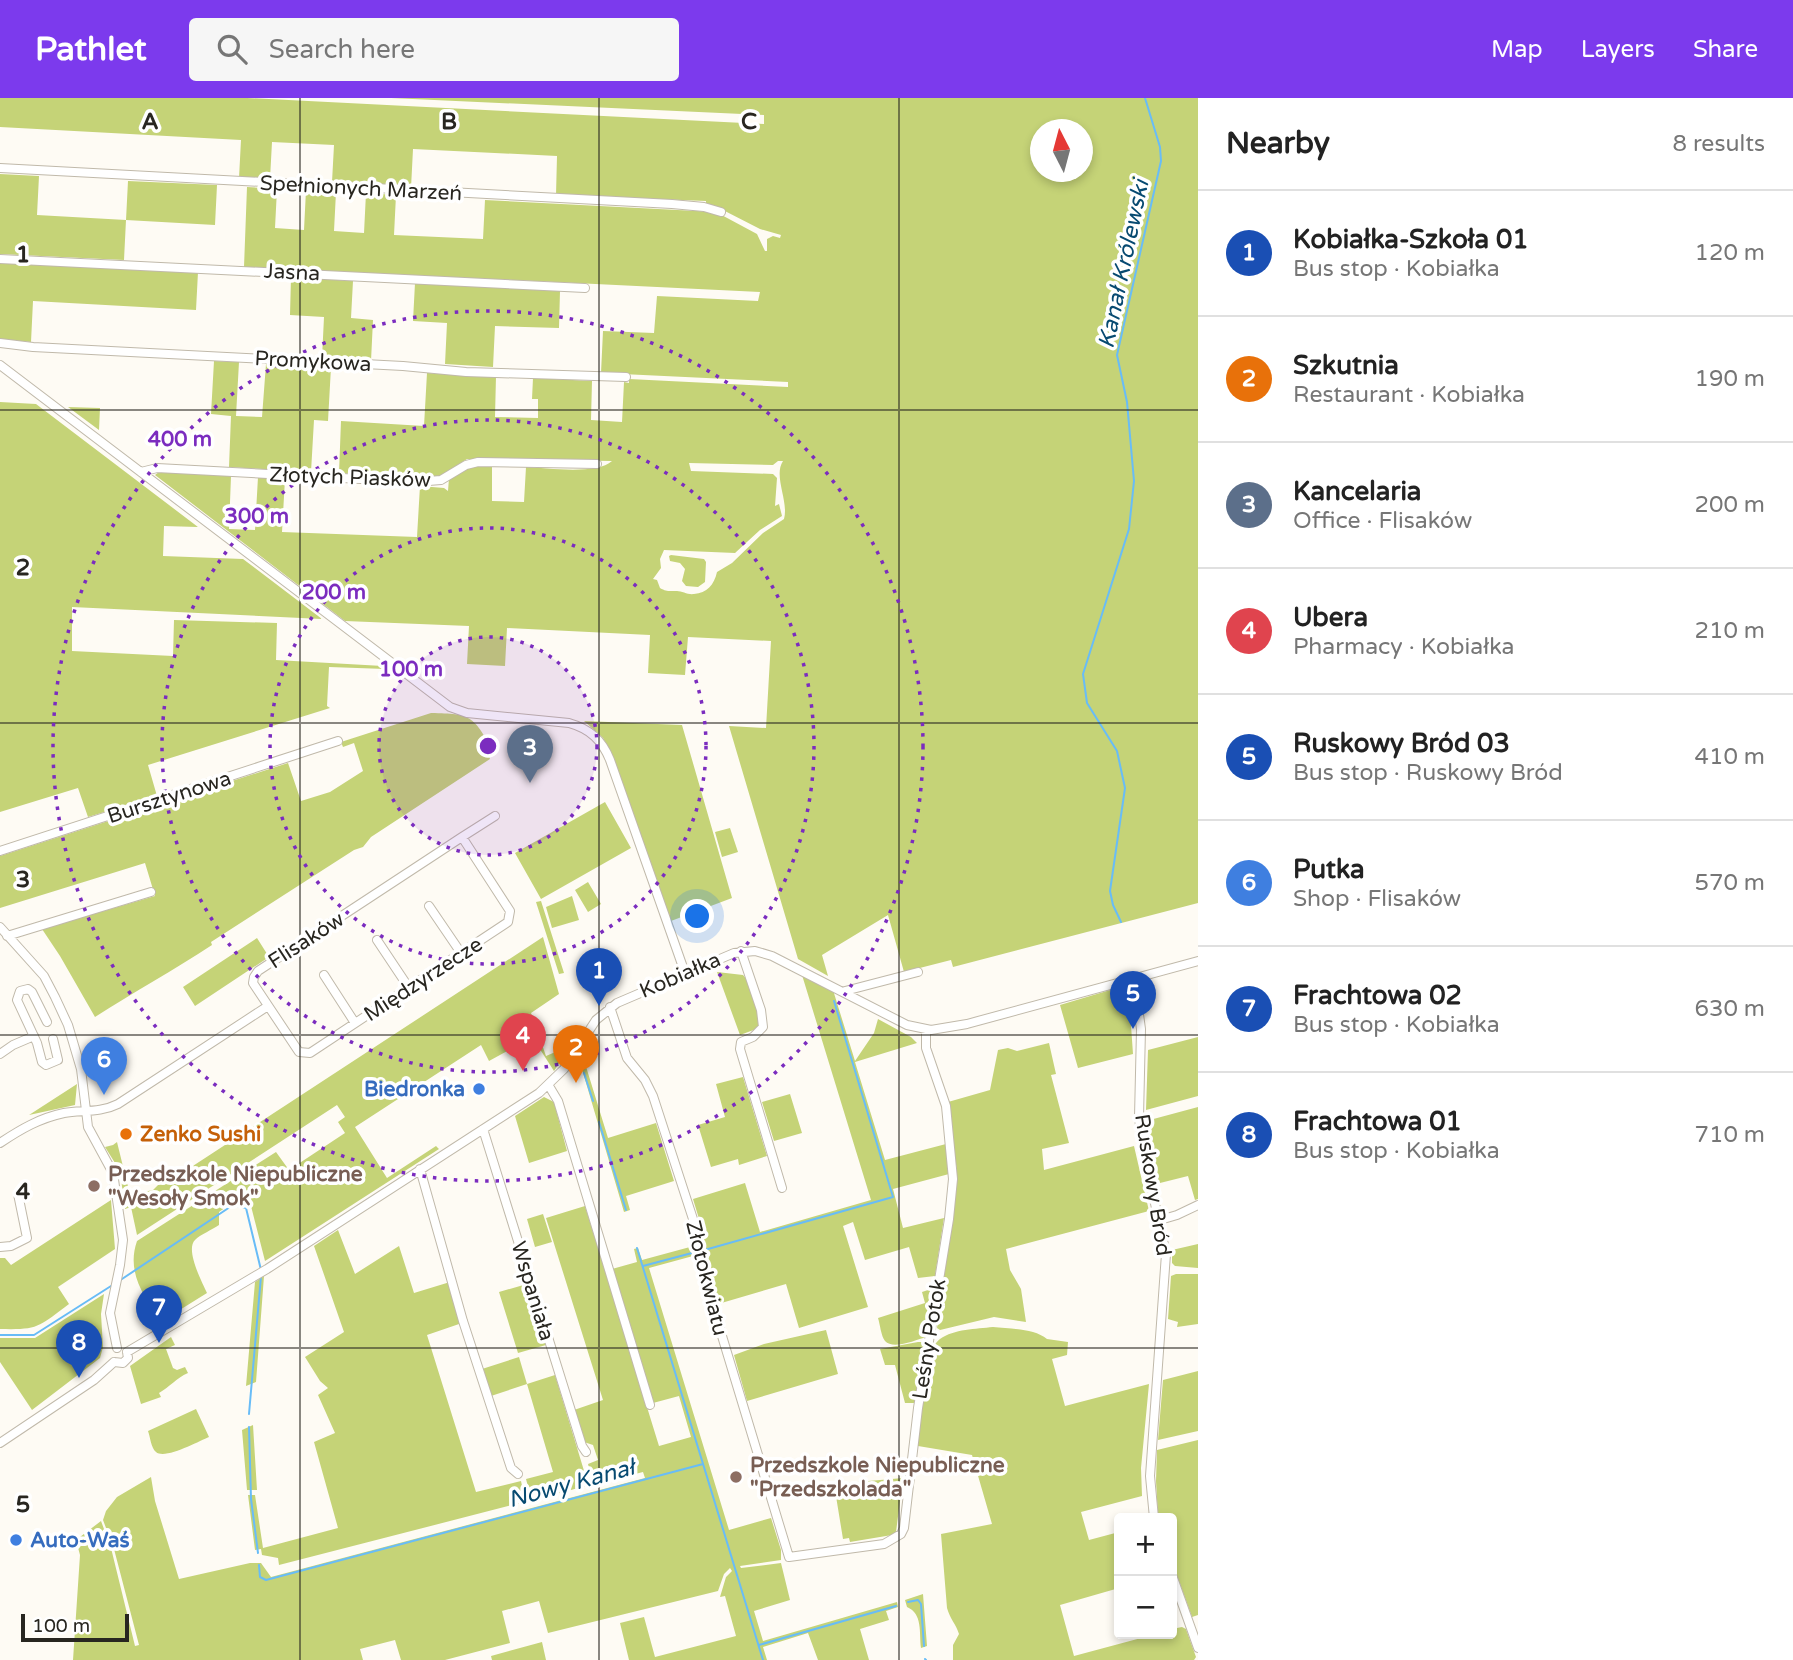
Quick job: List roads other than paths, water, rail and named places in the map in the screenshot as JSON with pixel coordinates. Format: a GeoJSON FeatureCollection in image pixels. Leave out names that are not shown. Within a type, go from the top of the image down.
{"type":"FeatureCollection","features":[{"type":"Feature","properties":{"kind":"street","name":"Spełnionych Marzeń"},"geometry":{"type":"LineString","coordinates":[[0,168],[672,204],[704,207],[721,212]]}},
{"type":"Feature","properties":{"kind":"street","name":"Jasna"},"geometry":{"type":"LineString","coordinates":[[0,259],[585,288]]}},
{"type":"Feature","properties":{"kind":"street","name":"Promykowa"},"geometry":{"type":"LineString","coordinates":[[0,343],[466,372],[626,377]]}},
{"type":"Feature","properties":{"kind":"street"},"geometry":{"type":"LineString","coordinates":[[0,365],[456,711],[569,723],[584,728],[598,739],[610,760],[685,973]]}},
{"type":"Feature","properties":{"kind":"street","name":"Złotych Piasków"},"geometry":{"type":"LineString","coordinates":[[141,472],[157,468],[416,482],[441,480],[466,465],[478,462],[597,464]]}},
{"type":"Feature","properties":{"kind":"street","name":"Bursztynowa"},"geometry":{"type":"LineString","coordinates":[[0,851],[338,741]]}},
{"type":"Feature","properties":{"kind":"street","name":"Flisaków"},"geometry":{"type":"LineString","coordinates":[[268,1006],[253,983],[258,971],[495,816]]}},
{"type":"Feature","properties":{"kind":"street","name":"Międzyrzecze"},"geometry":{"type":"LineString","coordinates":[[268,1006],[297,1050],[302,1054],[310,1053],[507,924],[510,911],[462,837]]}},
{"type":"Feature","properties":{"kind":"street"},"geometry":{"type":"LineString","coordinates":[[9,938],[151,892]]}},
{"type":"Feature","properties":{"kind":"street"},"geometry":{"type":"LineString","coordinates":[[429,906],[461,953]]}},
{"type":"Feature","properties":{"kind":"street"},"geometry":{"type":"LineString","coordinates":[[0,927],[44,976],[68,1025],[81,1069],[91,1137],[109,1162],[113,1173],[122,1232],[120,1265],[110,1316],[117,1348]]}},
{"type":"Feature","properties":{"kind":"street"},"geometry":{"type":"LineString","coordinates":[[377,940],[409,988]]}},
{"type":"Feature","properties":{"kind":"street"},"geometry":{"type":"LineString","coordinates":[[741,951],[764,1027],[753,1037],[741,1042],[740,1049],[782,1188]]}},
{"type":"Feature","properties":{"kind":"street","name":"Kobiałka"},"geometry":{"type":"LineString","coordinates":[[127,1352],[256,1276],[549,1086],[564,1069],[590,1026],[610,1007],[726,955],[755,951],[772,956],[907,1025],[926,1030],[967,1024],[1198,961]]}},
{"type":"Feature","properties":{"kind":"street"},"geometry":{"type":"LineString","coordinates":[[845,991],[918,972]]}},
{"type":"Feature","properties":{"kind":"street"},"geometry":{"type":"LineString","coordinates":[[324,975],[355,1023]]}},
{"type":"Feature","properties":{"kind":"street","name":"Ruskowy Bród"},"geometry":{"type":"LineString","coordinates":[[1134,978],[1141,1029],[1141,1137],[1160,1220],[1166,1264],[1150,1476],[1154,1513]]}},
{"type":"Feature","properties":{"kind":"street"},"geometry":{"type":"LineString","coordinates":[[47,1022],[32,992],[25,989],[20,991],[17,1000],[34,1036],[42,1062],[46,1065],[58,1060],[53,1039]]}},
{"type":"Feature","properties":{"kind":"street"},"geometry":{"type":"LineString","coordinates":[[0,1143],[37,1121],[60,1114],[102,1110],[118,1104],[268,1006]]}},
{"type":"Feature","properties":{"kind":"street","name":"Złotokwiatu"},"geometry":{"type":"LineString","coordinates":[[610,1007],[626,1058],[645,1080],[653,1096],[693,1219],[696,1251],[789,1558]]}},
{"type":"Feature","properties":{"kind":"street","name":"Leśny Potok"},"geometry":{"type":"LineString","coordinates":[[789,1558],[884,1545],[904,1528],[918,1408],[953,1188],[946,1106],[926,1048],[926,1030]]}},
{"type":"Feature","properties":{"kind":"street"},"geometry":{"type":"LineString","coordinates":[[0,1054],[34,1036]]}},
{"type":"Feature","properties":{"kind":"street"},"geometry":{"type":"LineString","coordinates":[[549,1086],[558,1101],[650,1405]]}},
{"type":"Feature","properties":{"kind":"street","name":"Wspaniała"},"geometry":{"type":"LineString","coordinates":[[483,1129],[586,1452]]}},
{"type":"Feature","properties":{"kind":"street"},"geometry":{"type":"LineString","coordinates":[[420,1169],[463,1321],[510,1468],[518,1474]]}},
{"type":"Feature","properties":{"kind":"street"},"geometry":{"type":"LineString","coordinates":[[0,1247],[16,1244],[27,1238],[18,1194]]}},
{"type":"Feature","properties":{"kind":"street"},"geometry":{"type":"LineString","coordinates":[[1160,1220],[1198,1205]]}},
{"type":"Feature","properties":{"kind":"street"},"geometry":{"type":"LineString","coordinates":[[0,1443],[94,1380],[114,1362],[123,1363],[128,1358],[127,1352],[117,1348],[111,1353],[114,1362]]}},
{"type":"Feature","properties":{"kind":"street"},"geometry":{"type":"LineString","coordinates":[[1172,1576],[1198,1648]]}},
{"type":"Feature","properties":{"kind":"waterway","name":"Kanał Królewski"},"geometry":{"type":"LineString","coordinates":[[1121,922],[1110,891],[1125,788],[1117,751],[1087,703],[1083,674],[1129,529],[1134,481],[1127,402],[1117,355],[1161,161],[1160,147],[1145,98]]}},
{"type":"Feature","properties":{"kind":"waterway"},"geometry":{"type":"LineString","coordinates":[[701,1251],[893,1197],[834,1001]]}},
{"type":"Feature","properties":{"kind":"waterway"},"geometry":{"type":"LineString","coordinates":[[584,1073],[593,1101]]}},
{"type":"Feature","properties":{"kind":"waterway"},"geometry":{"type":"LineString","coordinates":[[599,1122],[626,1210]]}},
{"type":"Feature","properties":{"kind":"waterway","name":"Nowy Kanał"},"geometry":{"type":"LineString","coordinates":[[119,1281],[233,1205],[246,1208],[261,1270]]}},
{"type":"Feature","properties":{"kind":"waterway"},"geometry":{"type":"LineString","coordinates":[[637,1248],[763,1660]]}},
{"type":"Feature","properties":{"kind":"waterway"},"geometry":{"type":"LineString","coordinates":[[643,1266],[692,1253]]}},
{"type":"Feature","properties":{"kind":"waterway","name":"Nowy Kanał"},"geometry":{"type":"LineString","coordinates":[[249,1414],[261,1276]]}},
{"type":"Feature","properties":{"kind":"waterway","name":"Nowy Kanał"},"geometry":{"type":"LineString","coordinates":[[0,1335],[34,1335],[111,1286]]}},
{"type":"Feature","properties":{"kind":"waterway","name":"Nowy Kanał"},"geometry":{"type":"LineString","coordinates":[[249,1427],[251,1499],[258,1553]]}},
{"type":"Feature","properties":{"kind":"waterway","name":"Nowy Kanał"},"geometry":{"type":"LineString","coordinates":[[259,1565],[260,1577],[266,1580],[703,1464]]}},
{"type":"Feature","properties":{"kind":"waterway"},"geometry":{"type":"LineString","coordinates":[[908,1602],[918,1600],[921,1604],[924,1646]]}},
{"type":"Feature","properties":{"kind":"waterway"},"geometry":{"type":"LineString","coordinates":[[759,1645],[896,1606]]}},
{"type":"Feature","properties":{"kind":"place","name":"Kancelaria"},"geometry":{"type":"Point","coordinates":[530,783]}},
{"type":"Feature","properties":{"kind":"place","name":"Kobiałka-Szkoła 01"},"geometry":{"type":"Point","coordinates":[599,1006]}},
{"type":"Feature","properties":{"kind":"place","name":"Ruskowy Bród 03"},"geometry":{"type":"Point","coordinates":[1133,1029]}},
{"type":"Feature","properties":{"kind":"place","name":"Ubera"},"geometry":{"type":"Point","coordinates":[523,1071]}},
{"type":"Feature","properties":{"kind":"place","name":"Szkutnia"},"geometry":{"type":"Point","coordinates":[576,1083]}},
{"type":"Feature","properties":{"kind":"place","name":"Biedronka"},"geometry":{"type":"Point","coordinates":[479,1089]}},
{"type":"Feature","properties":{"kind":"place","name":"Putka"},"geometry":{"type":"Point","coordinates":[104,1095]}},
{"type":"Feature","properties":{"kind":"place","name":"Zenko Sushi"},"geometry":{"type":"Point","coordinates":[126,1134]}},
{"type":"Feature","properties":{"kind":"place","name":"Przedszkole Niepubliczne \"Wesoły Smok\""},"geometry":{"type":"Point","coordinates":[94,1186]}},
{"type":"Feature","properties":{"kind":"place","name":"Frachtowa 02"},"geometry":{"type":"Point","coordinates":[159,1343]}},
{"type":"Feature","properties":{"kind":"place","name":"Frachtowa 01"},"geometry":{"type":"Point","coordinates":[79,1378]}},
{"type":"Feature","properties":{"kind":"place","name":"Przedszkole Niepubliczne \"Przedszkolada\""},"geometry":{"type":"Point","coordinates":[736,1477]}},
{"type":"Feature","properties":{"kind":"place","name":"Auto-Waś"},"geometry":{"type":"Point","coordinates":[16,1540]}}]}
